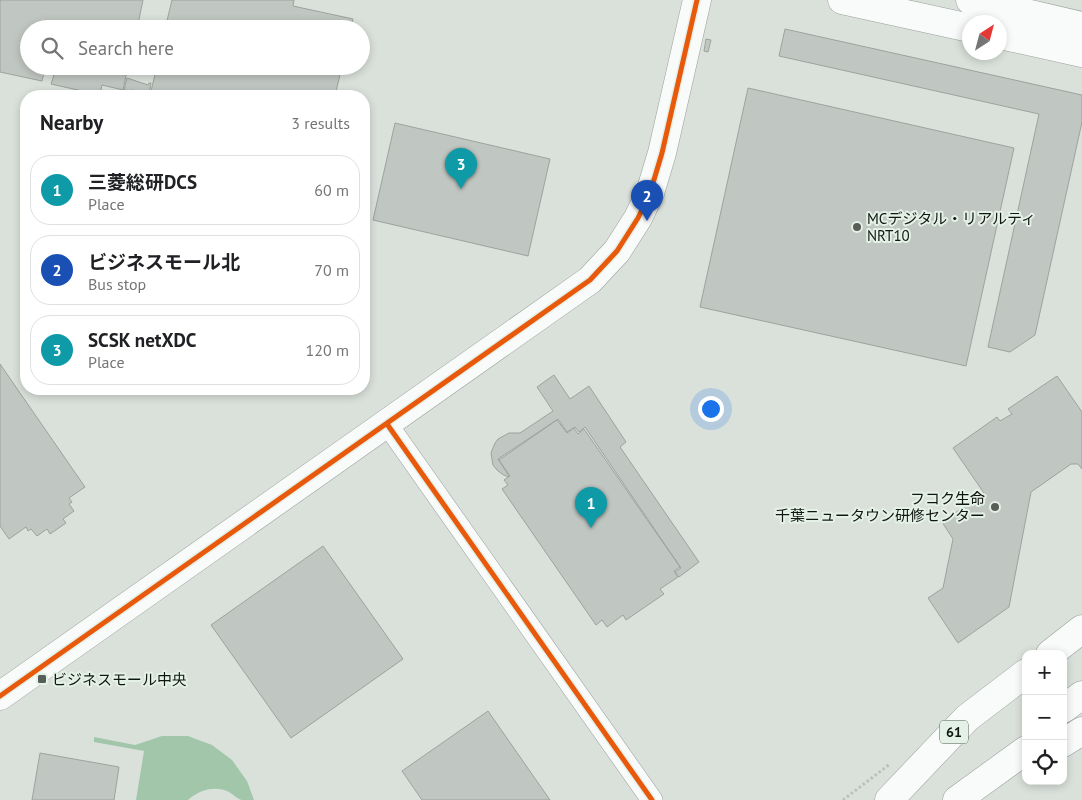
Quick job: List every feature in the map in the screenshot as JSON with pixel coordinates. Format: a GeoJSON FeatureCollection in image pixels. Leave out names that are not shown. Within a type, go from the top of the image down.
{"type":"FeatureCollection","features":[{"type":"Feature","properties":{"kind":"street"},"geometry":{"type":"LineString","coordinates":[[0,696],[590,280],[617,252],[650,193],[662,153],[697,0]]}},
{"type":"Feature","properties":{"kind":"street"},"geometry":{"type":"LineString","coordinates":[[842,0],[962,26]]}},
{"type":"Feature","properties":{"kind":"street"},"geometry":{"type":"LineString","coordinates":[[970,0],[1082,26]]}},
{"type":"Feature","properties":{"kind":"street"},"geometry":{"type":"LineString","coordinates":[[1007,37],[1082,53]]}},
{"type":"Feature","properties":{"kind":"street"},"geometry":{"type":"LineString","coordinates":[[387,424],[652,800]]}},
{"type":"Feature","properties":{"kind":"street"},"geometry":{"type":"LineString","coordinates":[[1055,650],[1082,629]]}},
{"type":"Feature","properties":{"kind":"street","name":"61"},"geometry":{"type":"LineString","coordinates":[[889,800],[967,718],[1022,676]]}},
{"type":"Feature","properties":{"kind":"street"},"geometry":{"type":"LineString","coordinates":[[1067,707],[1082,695]]}},
{"type":"Feature","properties":{"kind":"street"},"geometry":{"type":"LineString","coordinates":[[1067,720],[1082,709]]}},
{"type":"Feature","properties":{"kind":"street"},"geometry":{"type":"LineString","coordinates":[[1067,740],[1082,731]]}},
{"type":"Feature","properties":{"kind":"street"},"geometry":{"type":"LineString","coordinates":[[989,778],[1022,745]]}},
{"type":"Feature","properties":{"kind":"street"},"geometry":{"type":"LineString","coordinates":[[957,800],[1022,753]]}},
{"type":"Feature","properties":{"kind":"street"},"geometry":{"type":"LineString","coordinates":[[989,778],[1022,763]]}},
{"type":"Feature","properties":{"kind":"shaded area"},"geometry":{"type":"Polygon","coordinates":[[[162,736],[188,736],[212,745],[232,760],[247,781],[254,800],[238,799],[224,790],[213,789],[202,791],[188,800],[136,800],[144,751],[94,742],[94,737],[135,745],[162,736]]]}},
{"type":"Feature","properties":{"kind":"building"},"geometry":{"type":"Polygon","coordinates":[[[0,0],[143,0],[139,20],[20,20],[20,75],[43,75],[42,81],[0,72],[0,0]]]}},
{"type":"Feature","properties":{"kind":"building"},"geometry":{"type":"Polygon","coordinates":[[[172,0],[294,0],[293,6],[353,19],[353,20],[167,20],[172,0]]]}},
{"type":"Feature","properties":{"kind":"building"},"geometry":{"type":"Polygon","coordinates":[[[785,29],[1082,95],[1082,122],[1035,335],[1010,352],[988,347],[1039,114],[779,56],[785,29]]]}},
{"type":"Feature","properties":{"kind":"building"},"geometry":{"type":"Polygon","coordinates":[[[706,39],[711,40],[708,52],[704,51],[706,39]]]}},
{"type":"Feature","properties":{"kind":"building"},"geometry":{"type":"Polygon","coordinates":[[[54,75],[126,75],[123,90],[102,85],[101,90],[78,90],[51,84],[54,75]]]}},
{"type":"Feature","properties":{"kind":"building"},"geometry":{"type":"Polygon","coordinates":[[[155,75],[340,75],[336,90],[151,90],[155,75]]]}},
{"type":"Feature","properties":{"kind":"building"},"geometry":{"type":"Polygon","coordinates":[[[127,78],[148,85],[151,83],[150,90],[124,90],[127,78]]]}},
{"type":"Feature","properties":{"kind":"building","name":"MCデジタル・リアルティ NRT10"},"geometry":{"type":"Polygon","coordinates":[[[748,88],[1014,148],[966,366],[700,307],[748,88]]]}},
{"type":"Feature","properties":{"kind":"building"},"geometry":{"type":"Polygon","coordinates":[[[395,123],[550,159],[528,256],[373,220],[395,123]]]}},
{"type":"Feature","properties":{"kind":"building"},"geometry":{"type":"Polygon","coordinates":[[[0,364],[85,487],[69,498],[72,502],[69,504],[74,511],[63,519],[66,523],[50,534],[47,529],[37,536],[31,529],[28,531],[26,527],[9,539],[0,526],[0,364]]]}},
{"type":"Feature","properties":{"kind":"building"},"geometry":{"type":"Polygon","coordinates":[[[554,375],[570,399],[589,386],[626,442],[620,447],[699,562],[679,577],[675,572],[681,568],[585,427],[579,432],[575,427],[567,432],[558,419],[498,459],[508,477],[493,465],[491,453],[498,439],[509,433],[520,433],[553,411],[537,387],[554,375]]]}},
{"type":"Feature","properties":{"kind":"building","name":"フコク生命 千葉ニュータウン研修センター"},"geometry":{"type":"Polygon","coordinates":[[[1057,376],[1082,412],[1082,469],[1078,464],[1071,464],[1031,492],[1009,607],[958,643],[928,598],[943,588],[953,539],[942,522],[984,493],[953,448],[997,417],[1000,421],[1012,414],[1008,409],[1057,376]]]}},
{"type":"Feature","properties":{"kind":"building"},"geometry":{"type":"Polygon","coordinates":[[[557,420],[567,433],[574,428],[578,434],[584,429],[680,567],[674,571],[678,577],[660,589],[664,594],[626,620],[623,615],[607,627],[602,620],[596,625],[502,489],[508,485],[504,480],[510,476],[499,460],[557,420]]]}},
{"type":"Feature","properties":{"kind":"building"},"geometry":{"type":"Polygon","coordinates":[[[323,546],[403,659],[291,738],[211,625],[323,546]]]}},
{"type":"Feature","properties":{"kind":"building"},"geometry":{"type":"Polygon","coordinates":[[[488,711],[550,800],[422,800],[402,771],[488,711]]]}},
{"type":"Feature","properties":{"kind":"building"},"geometry":{"type":"Polygon","coordinates":[[[40,753],[119,767],[114,800],[32,800],[40,753]]]}},
{"type":"Feature","properties":{"kind":"cycle path"},"geometry":{"type":"LineString","coordinates":[[0,696],[590,280],[617,251],[638,218],[650,193],[662,153],[697,0]]}},
{"type":"Feature","properties":{"kind":"cycle path"},"geometry":{"type":"LineString","coordinates":[[387,424],[652,800]]}},
{"type":"Feature","properties":{"kind":"place","name":"SCSK netXDC"},"geometry":{"type":"Point","coordinates":[461,189]}},
{"type":"Feature","properties":{"kind":"place","name":"ビジネスモール北"},"geometry":{"type":"Point","coordinates":[647,221]}},
{"type":"Feature","properties":{"kind":"place","name":"MCデジタル・リアルティ NRT10"},"geometry":{"type":"Point","coordinates":[857,227]}},
{"type":"Feature","properties":{"kind":"place","name":"フコク生命 千葉ニュータウン研修センター"},"geometry":{"type":"Point","coordinates":[995,507]}},
{"type":"Feature","properties":{"kind":"place","name":"三菱総研DCS"},"geometry":{"type":"Point","coordinates":[591,528]}},
{"type":"Feature","properties":{"kind":"place","name":"ビジネスモール中央"},"geometry":{"type":"Point","coordinates":[42,679]}}]}
